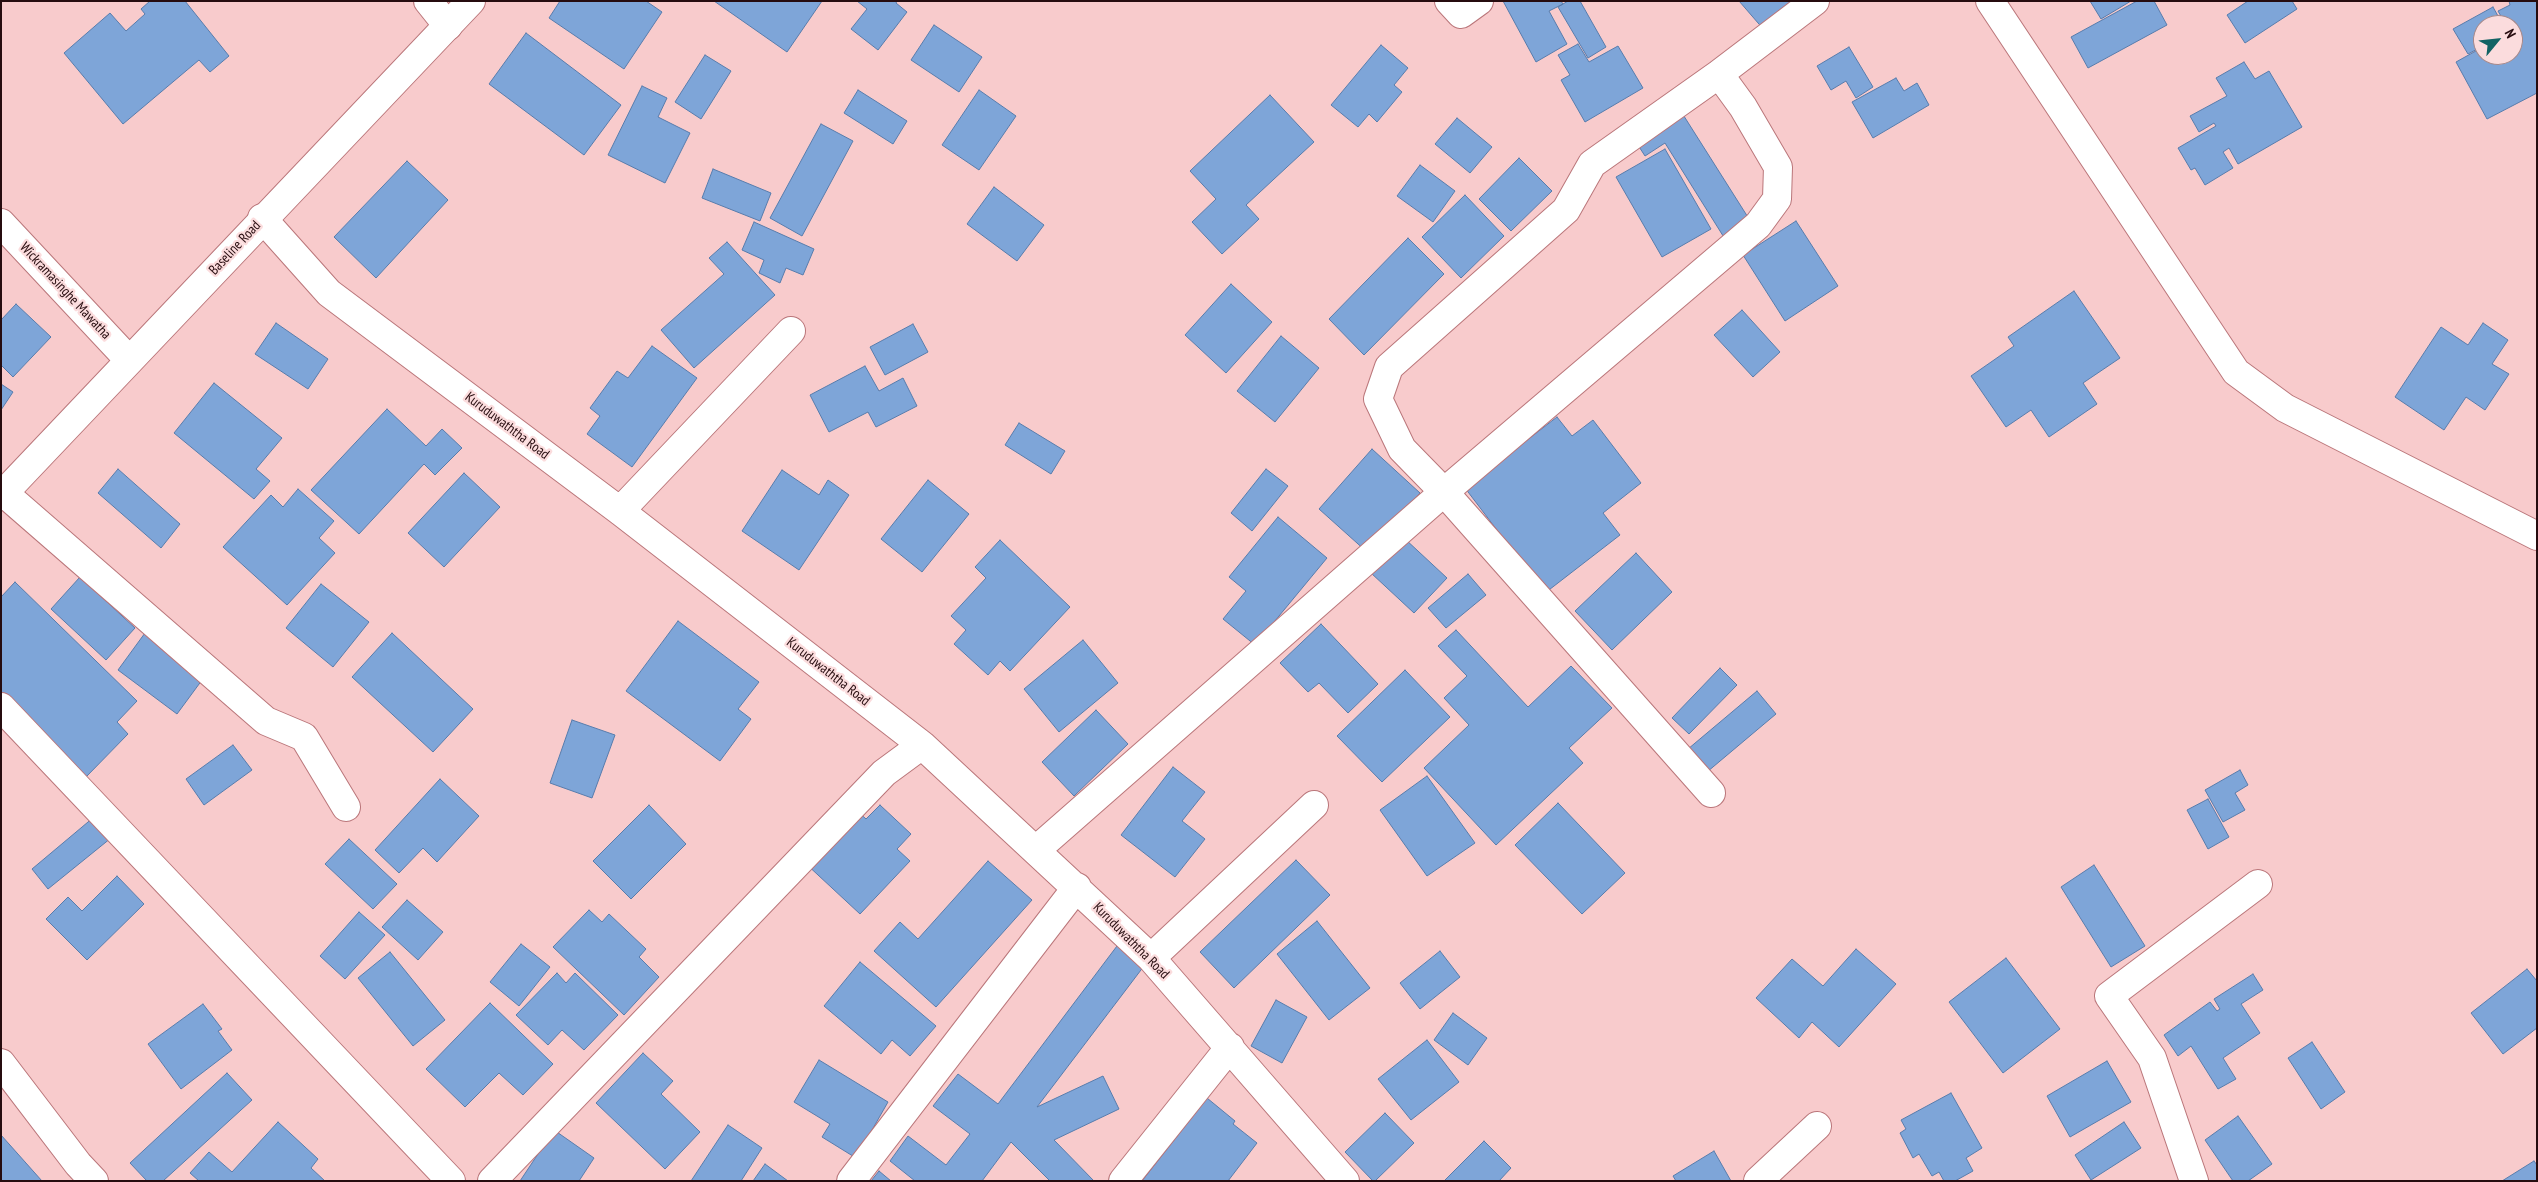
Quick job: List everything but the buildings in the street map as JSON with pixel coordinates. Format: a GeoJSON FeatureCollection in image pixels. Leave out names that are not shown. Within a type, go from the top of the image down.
{"type":"FeatureCollection","features":[{"type":"Feature","properties":{"kind":"street"},"geometry":{"type":"LineString","coordinates":[[428,1],[448,26]]}},
{"type":"Feature","properties":{"kind":"street","name":"Baseline Road"},"geometry":{"type":"LineString","coordinates":[[2,494],[262,218],[471,1]]}},
{"type":"Feature","properties":{"kind":"street"},"geometry":{"type":"LineString","coordinates":[[1449,1],[1461,14],[1479,1]]}},
{"type":"Feature","properties":{"kind":"street"},"geometry":{"type":"LineString","coordinates":[[1711,792],[1444,492],[1402,449],[1378,399],[1389,367],[1566,210],[1592,164],[1719,74],[1815,1]]}},
{"type":"Feature","properties":{"kind":"street"},"geometry":{"type":"LineString","coordinates":[[1990,1],[2236,372],[2285,408],[2537,536]]}},
{"type":"Feature","properties":{"kind":"street"},"geometry":{"type":"LineString","coordinates":[[1036,850],[1444,492],[1758,225],[1777,199],[1778,167],[1743,107],[1719,74]]}},
{"type":"Feature","properties":{"kind":"street","name":"Kuruduwaththa Road"},"geometry":{"type":"LineString","coordinates":[[262,218],[329,293],[620,510],[922,746],[1077,887],[1151,958],[1345,1181]]}},
{"type":"Feature","properties":{"kind":"street","name":"Wickramasinghe Mawatha"},"geometry":{"type":"LineString","coordinates":[[1,223],[129,360]]}},
{"type":"Feature","properties":{"kind":"street"},"geometry":{"type":"LineString","coordinates":[[620,510],[791,330]]}},
{"type":"Feature","properties":{"kind":"street"},"geometry":{"type":"LineString","coordinates":[[2,494],[266,721],[304,737],[346,807]]}},
{"type":"Feature","properties":{"kind":"street"},"geometry":{"type":"LineString","coordinates":[[1,707],[451,1181]]}},
{"type":"Feature","properties":{"kind":"street"},"geometry":{"type":"LineString","coordinates":[[492,1181],[884,773],[922,746]]}},
{"type":"Feature","properties":{"kind":"street"},"geometry":{"type":"LineString","coordinates":[[1151,958],[1314,805]]}},
{"type":"Feature","properties":{"kind":"street"},"geometry":{"type":"LineString","coordinates":[[2194,1181],[2152,1058],[2109,996],[2258,884]]}},
{"type":"Feature","properties":{"kind":"street"},"geometry":{"type":"LineString","coordinates":[[851,1181],[1077,887]]}},
{"type":"Feature","properties":{"kind":"street"},"geometry":{"type":"LineString","coordinates":[[1122,1181],[1230,1047]]}},
{"type":"Feature","properties":{"kind":"street"},"geometry":{"type":"LineString","coordinates":[[1,1063],[78,1164],[94,1181]]}},
{"type":"Feature","properties":{"kind":"street"},"geometry":{"type":"LineString","coordinates":[[1758,1181],[1817,1126]]}}]}
